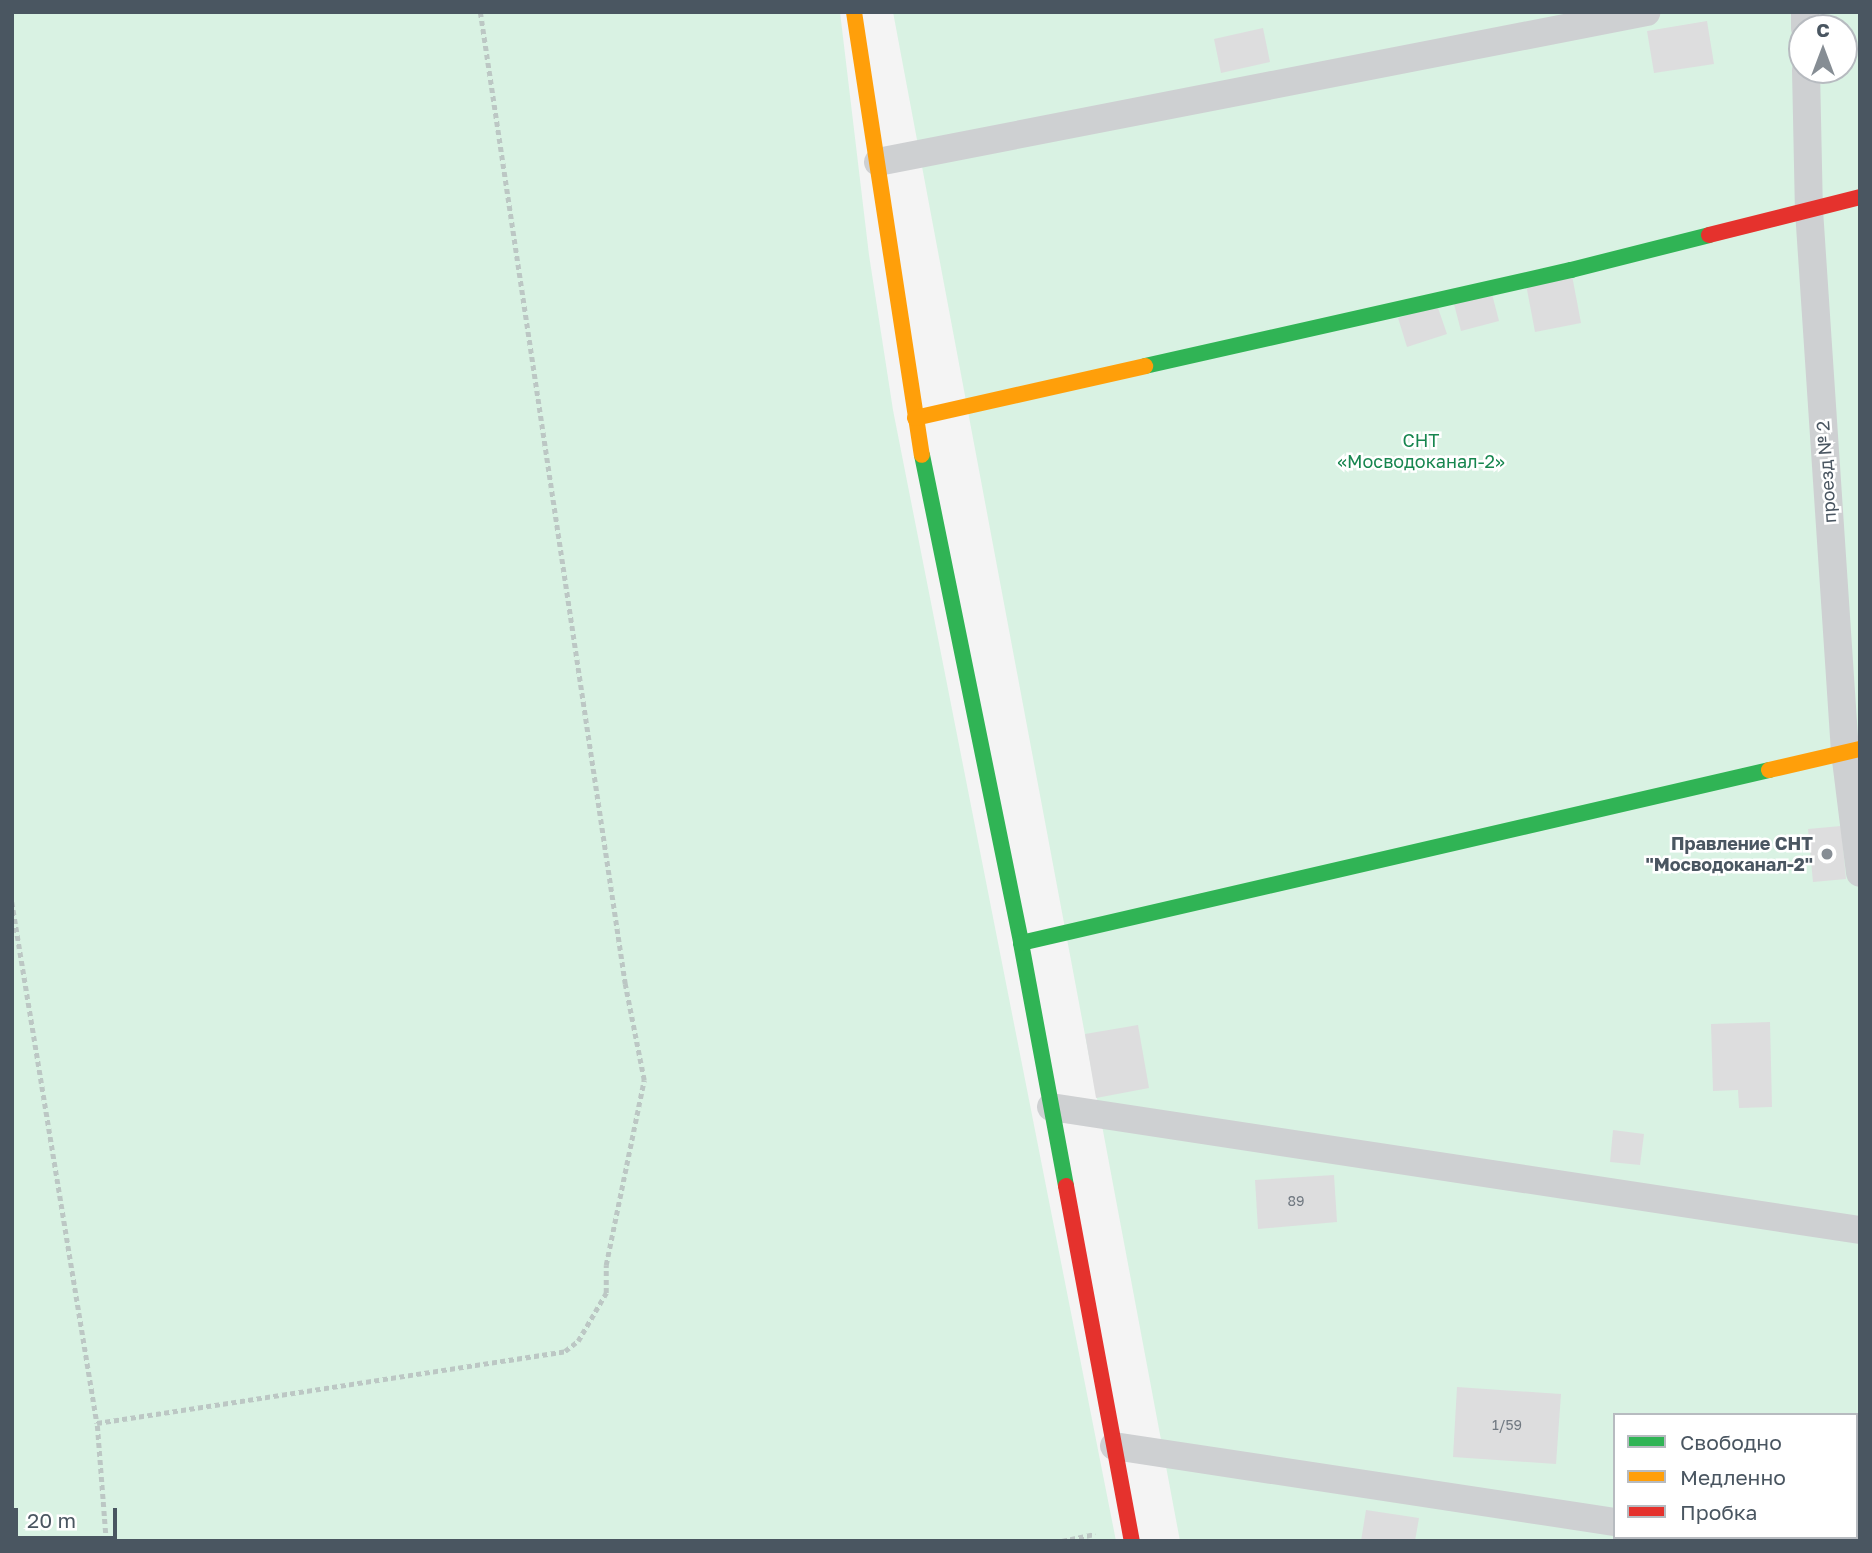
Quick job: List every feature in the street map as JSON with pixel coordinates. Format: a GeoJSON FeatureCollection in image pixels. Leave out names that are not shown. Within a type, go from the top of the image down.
{"type":"FeatureCollection","features":[{"type":"Feature","properties":{"kind":"street"},"geometry":{"type":"LineString","coordinates":[[855,12],[915,418],[1021,943],[1132,1541]]}},
{"type":"Feature","properties":{"kind":"street"},"geometry":{"type":"LineString","coordinates":[[878,162],[1647,12]]}},
{"type":"Feature","properties":{"kind":"street","name":"проезд № 2"},"geometry":{"type":"LineString","coordinates":[[1806,84],[1809,210],[1860,873]]}},
{"type":"Feature","properties":{"kind":"street"},"geometry":{"type":"LineString","coordinates":[[915,418],[1571,270],[1860,197]]}},
{"type":"Feature","properties":{"kind":"street"},"geometry":{"type":"LineString","coordinates":[[1021,943],[1852,750]]}},
{"type":"Feature","properties":{"kind":"street"},"geometry":{"type":"LineString","coordinates":[[1051,1107],[1860,1230]]}},
{"type":"Feature","properties":{"kind":"street"},"geometry":{"type":"LineString","coordinates":[[1114,1446],[1613,1522]]}},
{"type":"Feature","properties":{"kind":"path"},"geometry":{"type":"LineString","coordinates":[[97,1423],[565,1351],[578,1341],[607,1293],[607,1265],[644,1080],[625,984],[480,12]]}},
{"type":"Feature","properties":{"kind":"path"},"geometry":{"type":"LineString","coordinates":[[12,902],[97,1423],[106,1541]]}},
{"type":"Feature","properties":{"kind":"green space"},"geometry":{"type":"Polygon","coordinates":[[[12,12],[840,12],[869,255],[893,410],[1116,1541],[12,1541],[12,12]]]}},
{"type":"Feature","properties":{"kind":"green space","name":"СНТ «Мосводоканал-2»"},"geometry":{"type":"Polygon","coordinates":[[[893,12],[1860,12],[1860,1541],[1180,1541],[893,12]]]}},
{"type":"Feature","properties":{"kind":"building"},"geometry":{"type":"Polygon","coordinates":[[[1707,21],[1714,64],[1654,73],[1647,31],[1707,21]]]}},
{"type":"Feature","properties":{"kind":"building"},"geometry":{"type":"Polygon","coordinates":[[[1263,28],[1270,62],[1221,73],[1214,39],[1263,28]]]}},
{"type":"Feature","properties":{"kind":"building"},"geometry":{"type":"Polygon","coordinates":[[[1571,270],[1581,323],[1535,332],[1525,279],[1571,270]]]}},
{"type":"Feature","properties":{"kind":"building"},"geometry":{"type":"Polygon","coordinates":[[[1492,294],[1499,321],[1461,331],[1454,304],[1492,294]]]}},
{"type":"Feature","properties":{"kind":"building"},"geometry":{"type":"Polygon","coordinates":[[[1437,305],[1447,334],[1407,347],[1398,318],[1437,305]]]}},
{"type":"Feature","properties":{"kind":"building","name":"Правление СНТ \"Мосводоканал-2\""},"geometry":{"type":"Polygon","coordinates":[[[1841,826],[1846,879],[1813,882],[1808,829],[1841,826]]]}},
{"type":"Feature","properties":{"kind":"building"},"geometry":{"type":"Polygon","coordinates":[[[1770,1022],[1772,1107],[1739,1108],[1738,1090],[1713,1091],[1711,1024],[1770,1022]]]}},
{"type":"Feature","properties":{"kind":"building"},"geometry":{"type":"Polygon","coordinates":[[[1138,1025],[1149,1088],[1096,1098],[1085,1034],[1138,1025]]]}},
{"type":"Feature","properties":{"kind":"building"},"geometry":{"type":"Polygon","coordinates":[[[1613,1130],[1644,1134],[1640,1165],[1610,1162],[1613,1130]]]}},
{"type":"Feature","properties":{"kind":"building"},"geometry":{"type":"Polygon","coordinates":[[[1334,1175],[1337,1222],[1258,1229],[1255,1180],[1334,1175]]]}},
{"type":"Feature","properties":{"kind":"building"},"geometry":{"type":"Polygon","coordinates":[[[1457,1387],[1561,1394],[1556,1464],[1453,1457],[1457,1387]]]}},
{"type":"Feature","properties":{"kind":"building"},"geometry":{"type":"Polygon","coordinates":[[[1366,1510],[1419,1518],[1415,1541],[1361,1541],[1366,1510]]]}},
{"type":"Feature","properties":{"kind":"traffic: fast"},"geometry":{"type":"LineString","coordinates":[[1145,366],[1571,270],[1709,235]]}},
{"type":"Feature","properties":{"kind":"traffic: fast"},"geometry":{"type":"LineString","coordinates":[[922,455],[1021,943],[1066,1186]]}},
{"type":"Feature","properties":{"kind":"traffic: fast"},"geometry":{"type":"LineString","coordinates":[[1021,943],[1769,770]]}},
{"type":"Feature","properties":{"kind":"traffic: slow"},"geometry":{"type":"LineString","coordinates":[[854,12],[922,455]]}},
{"type":"Feature","properties":{"kind":"traffic: slow"},"geometry":{"type":"LineString","coordinates":[[915,418],[1145,366]]}},
{"type":"Feature","properties":{"kind":"traffic: slow"},"geometry":{"type":"LineString","coordinates":[[1769,770],[1860,749]]}},
{"type":"Feature","properties":{"kind":"traffic: jam"},"geometry":{"type":"LineString","coordinates":[[1709,235],[1860,197]]}},
{"type":"Feature","properties":{"kind":"traffic: jam"},"geometry":{"type":"LineString","coordinates":[[1066,1186],[1132,1541]]}},
{"type":"Feature","properties":{"kind":"place","name":"Правление СНТ \"Мосводоканал-2\""},"geometry":{"type":"Point","coordinates":[1827,854]}}]}
